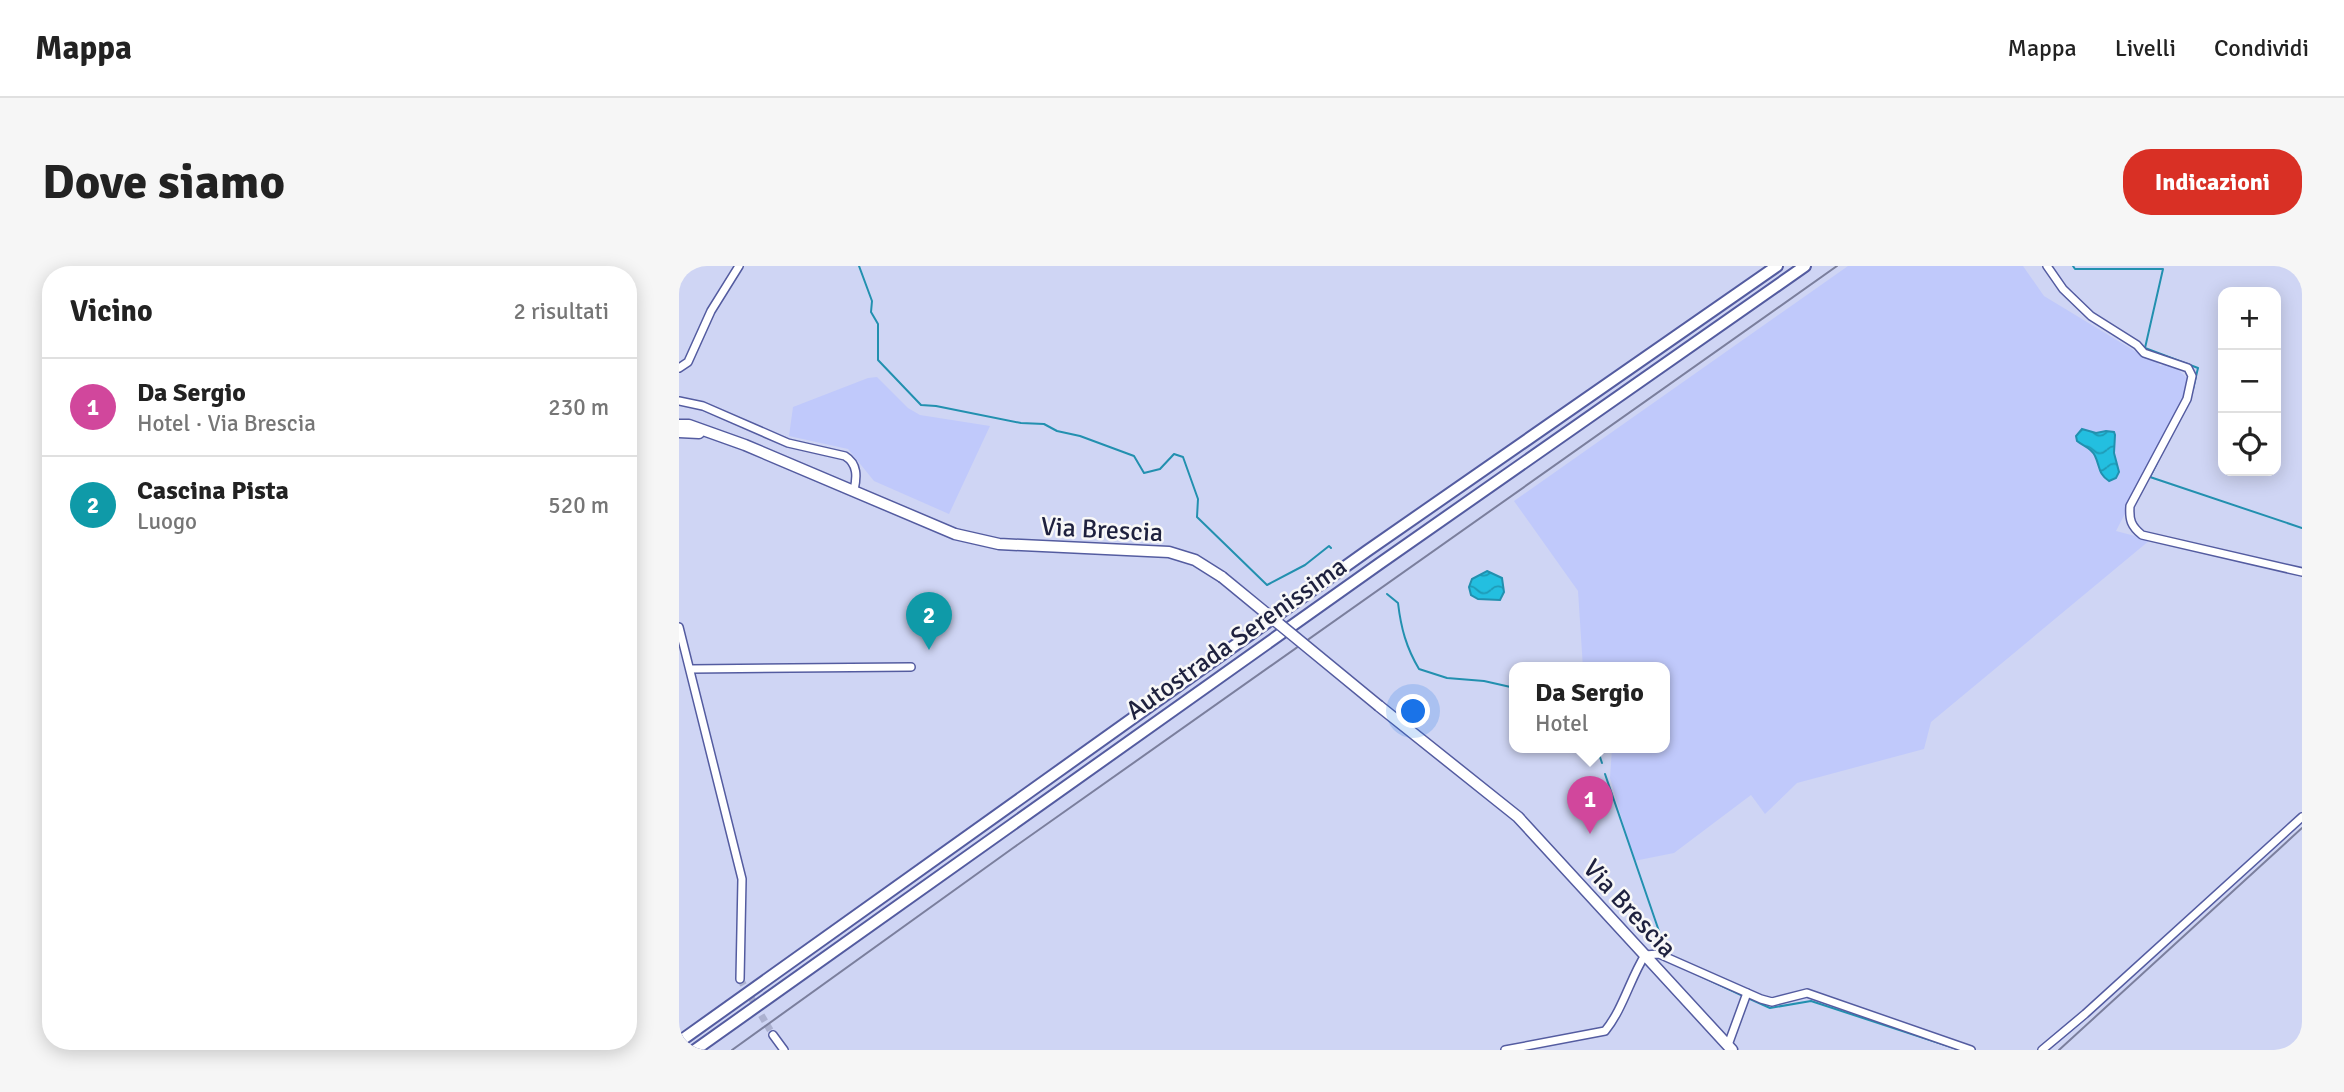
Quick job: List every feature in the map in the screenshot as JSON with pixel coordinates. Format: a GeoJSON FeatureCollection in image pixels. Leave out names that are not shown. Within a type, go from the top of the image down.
{"type":"FeatureCollection","features":[{"type":"Feature","properties":{"kind":"highway","name":"Autostrada Serenissima"},"geometry":{"type":"LineString","coordinates":[[679,1042],[1367,551],[1777,266]]}},
{"type":"Feature","properties":{"kind":"highway","name":"Autostrada Serenissima"},"geometry":{"type":"LineString","coordinates":[[695,1050],[1379,564],[1805,266]]}},
{"type":"Feature","properties":{"kind":"main road","name":"Via Brescia"},"geometry":{"type":"LineString","coordinates":[[684,429],[717,435],[855,490],[955,534],[978,541],[1021,546],[1169,552],[1195,560],[1223,577],[1518,817],[1730,1047]]}},
{"type":"Feature","properties":{"kind":"street"},"geometry":{"type":"LineString","coordinates":[[679,368],[688,362],[711,311],[739,266]]}},
{"type":"Feature","properties":{"kind":"street"},"geometry":{"type":"LineString","coordinates":[[2047,266],[2063,289],[2091,316],[2137,345],[2144,353],[2188,368],[2192,376],[2187,399],[2130,506],[2129,519],[2133,527],[2143,534],[2302,572]]}},
{"type":"Feature","properties":{"kind":"street"},"geometry":{"type":"LineString","coordinates":[[679,401],[703,406],[788,443],[850,458],[856,469],[855,490]]}},
{"type":"Feature","properties":{"kind":"street"},"geometry":{"type":"LineString","coordinates":[[679,627],[742,878],[740,979]]}},
{"type":"Feature","properties":{"kind":"street"},"geometry":{"type":"LineString","coordinates":[[691,669],[911,667]]}},
{"type":"Feature","properties":{"kind":"street"},"geometry":{"type":"LineString","coordinates":[[2042,1050],[2302,817]]}},
{"type":"Feature","properties":{"kind":"street"},"geometry":{"type":"LineString","coordinates":[[1505,1050],[1605,1031],[1645,955],[1661,955],[1772,1002],[1807,993],[1971,1050]]}},
{"type":"Feature","properties":{"kind":"street"},"geometry":{"type":"LineString","coordinates":[[1730,1047],[1747,993]]}},
{"type":"Feature","properties":{"kind":"street"},"geometry":{"type":"LineString","coordinates":[[773,1035],[784,1050]]}},
{"type":"Feature","properties":{"kind":"shaded area"},"geometry":{"type":"Polygon","coordinates":[[[1848,266],[2023,266],[2044,296],[2143,356],[2156,360],[2160,366],[2171,363],[2188,379],[2184,399],[2116,531],[2150,540],[1931,722],[1924,749],[1797,783],[1765,814],[1751,795],[1674,853],[1634,861],[1610,778],[1612,753],[1670,753],[1670,662],[1583,662],[1578,591],[1514,501],[1848,266]]]}},
{"type":"Feature","properties":{"kind":"shaded area"},"geometry":{"type":"Polygon","coordinates":[[[877,377],[908,408],[920,415],[990,426],[949,514],[874,481],[848,449],[789,436],[793,407],[877,377]]]}},
{"type":"Feature","properties":{"kind":"water"},"geometry":{"type":"Polygon","coordinates":[[[2082,429],[2096,433],[2114,432],[2114,453],[2119,472],[2116,478],[2109,481],[2105,478],[2094,453],[2077,441],[2076,436],[2082,429]]]}},
{"type":"Feature","properties":{"kind":"water"},"geometry":{"type":"Polygon","coordinates":[[[1487,571],[1502,578],[1504,592],[1500,600],[1478,599],[1471,595],[1469,587],[1472,579],[1487,571]]]}},
{"type":"Feature","properties":{"kind":"waterway"},"geometry":{"type":"LineString","coordinates":[[859,266],[872,301],[871,312],[878,324],[878,360],[921,405],[1021,423],[1044,424],[1057,431],[1080,436],[1134,456],[1144,473],[1160,469],[1174,454],[1183,457],[1198,499],[1197,517],[1267,585],[1305,565],[1329,546],[1331,548]]}},
{"type":"Feature","properties":{"kind":"waterway"},"geometry":{"type":"LineString","coordinates":[[2073,266],[2075,269],[2163,269],[2145,348],[2198,368],[2193,389]]}},
{"type":"Feature","properties":{"kind":"waterway"},"geometry":{"type":"LineString","coordinates":[[2157,463],[2150,477],[2302,528]]}},
{"type":"Feature","properties":{"kind":"waterway"},"geometry":{"type":"LineString","coordinates":[[1387,594],[1398,603],[1405,637],[1419,669],[1447,678],[1484,681],[1509,687]]}},
{"type":"Feature","properties":{"kind":"waterway"},"geometry":{"type":"LineString","coordinates":[[1599,753],[1602,763]]}},
{"type":"Feature","properties":{"kind":"waterway"},"geometry":{"type":"LineString","coordinates":[[1605,774],[1661,937],[1656,947],[1658,950]]}},
{"type":"Feature","properties":{"kind":"waterway"},"geometry":{"type":"LineString","coordinates":[[1662,958],[1741,995]]}},
{"type":"Feature","properties":{"kind":"waterway"},"geometry":{"type":"LineString","coordinates":[[1750,999],[1770,1008],[1811,1001],[1960,1050]]}},
{"type":"Feature","properties":{"kind":"tunnel"},"geometry":{"type":"LineString","coordinates":[[740,979],[773,1035]]}},
{"type":"Feature","properties":{"kind":"railway"},"geometry":{"type":"LineString","coordinates":[[732,1050],[1013,848],[1837,266]]}},
{"type":"Feature","properties":{"kind":"railway"},"geometry":{"type":"LineString","coordinates":[[2059,1050],[2302,828]]}},
{"type":"Feature","properties":{"kind":"place","name":"Cascina Pista"},"geometry":{"type":"Point","coordinates":[929,650]}},
{"type":"Feature","properties":{"kind":"place","name":"Da Sergio"},"geometry":{"type":"Point","coordinates":[1590,834]}}]}
